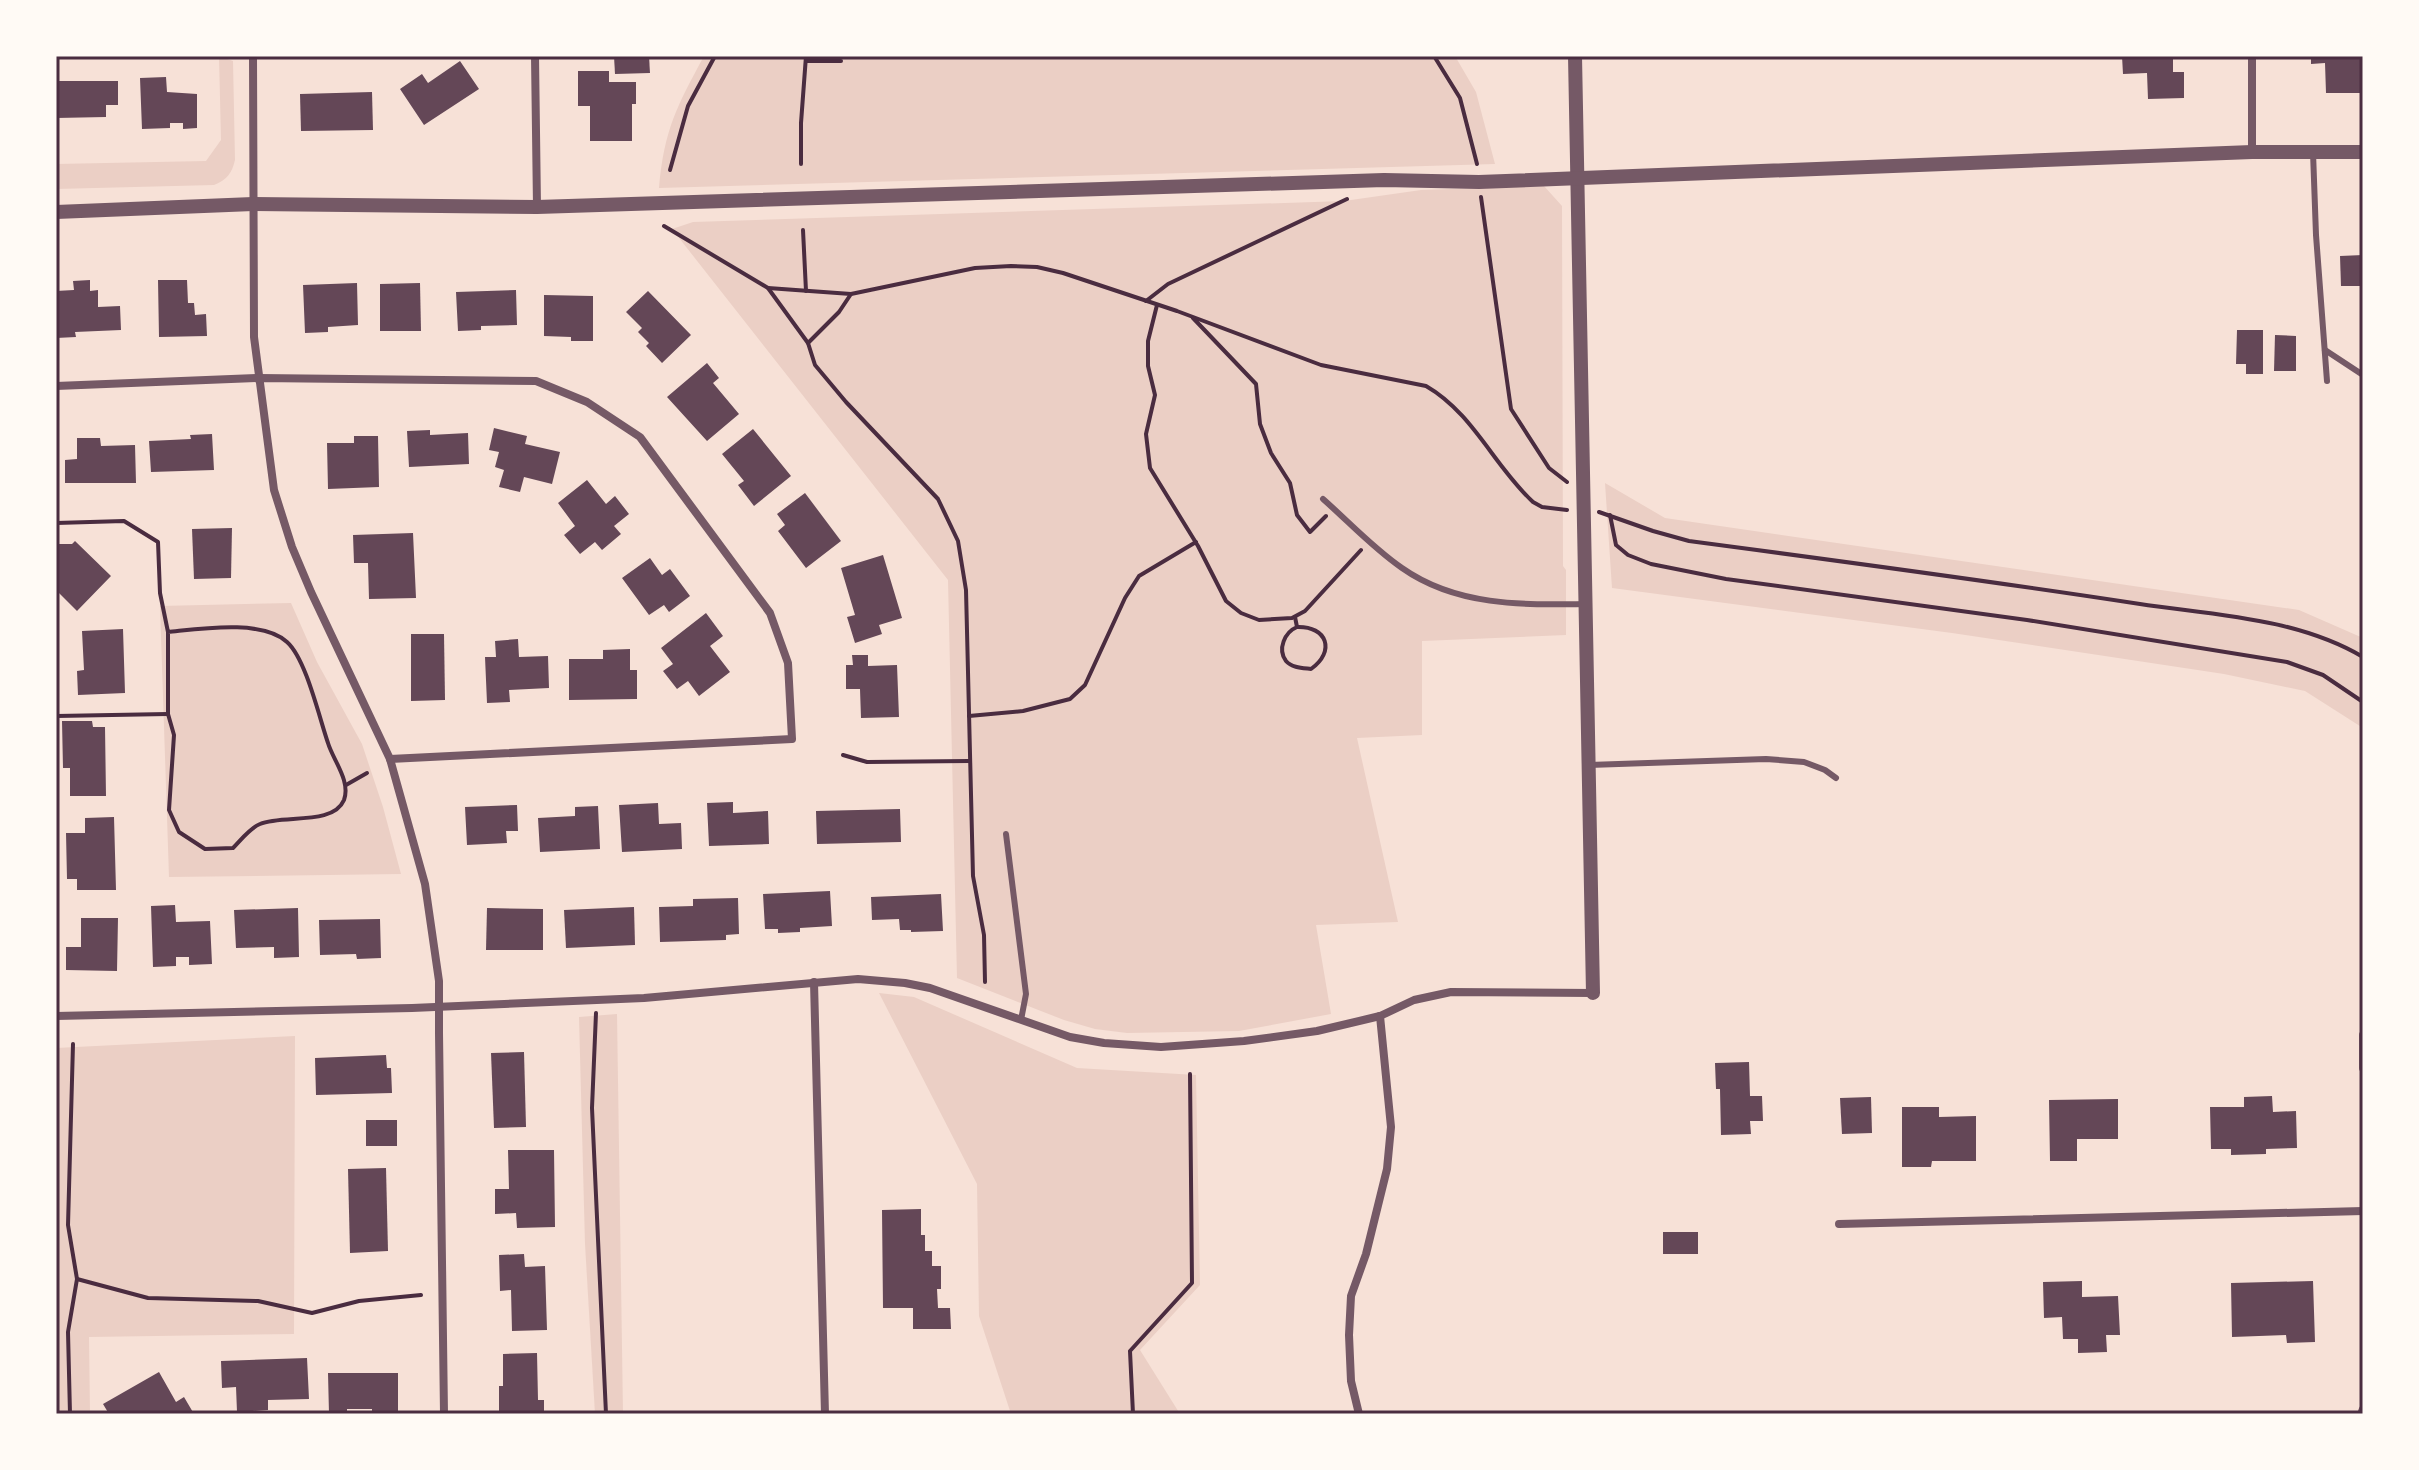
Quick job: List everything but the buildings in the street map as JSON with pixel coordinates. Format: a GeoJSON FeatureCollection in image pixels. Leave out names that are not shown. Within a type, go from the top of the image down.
{"type":"FeatureCollection","features":[{"type":"Feature","properties":{"kind":"street"},"geometry":{"type":"LineString","coordinates":[[253,56],[254,337],[274,490],[292,547],[390,759],[425,884],[441,1006],[444,1414]]}},
{"type":"Feature","properties":{"kind":"street"},"geometry":{"type":"LineString","coordinates":[[535,56],[537,207]]}},
{"type":"Feature","properties":{"kind":"street"},"geometry":{"type":"LineString","coordinates":[[56,1016],[597,1000],[690,995],[858,979],[905,983],[954,995],[1070,1037],[1161,1047],[1244,1041],[1317,1031],[1380,1016],[1414,1000],[1451,992],[1593,993],[1575,56]]}},
{"type":"Feature","properties":{"kind":"street"},"geometry":{"type":"LineString","coordinates":[[2252,56],[2252,152]]}},
{"type":"Feature","properties":{"kind":"street"},"geometry":{"type":"LineString","coordinates":[[56,212],[253,204],[537,207],[1384,180],[1479,182],[2252,152],[2363,152]]}},
{"type":"Feature","properties":{"kind":"street"},"geometry":{"type":"LineString","coordinates":[[56,386],[259,378],[536,381],[587,402],[640,437],[770,613],[788,663],[792,739],[390,759]]}},
{"type":"Feature","properties":{"kind":"street"},"geometry":{"type":"LineString","coordinates":[[814,982],[825,1414]]}},
{"type":"Feature","properties":{"kind":"street"},"geometry":{"type":"LineString","coordinates":[[1359,1414],[1351,1381],[1351,1296],[1366,1254],[1384,1183],[1391,1127],[1380,1016]]}},
{"type":"Feature","properties":{"kind":"street"},"geometry":{"type":"LineString","coordinates":[[2363,1035],[2363,1068]]}},
{"type":"Feature","properties":{"kind":"street"},"geometry":{"type":"LineString","coordinates":[[1839,1224],[2363,1211]]}},
{"type":"Feature","properties":{"kind":"lane"},"geometry":{"type":"LineString","coordinates":[[2313,152],[2327,381]]}},
{"type":"Feature","properties":{"kind":"lane"},"geometry":{"type":"LineString","coordinates":[[2325,350],[2363,375]]}},
{"type":"Feature","properties":{"kind":"lane"},"geometry":{"type":"LineString","coordinates":[[1323,499],[1401,568],[1435,587],[1456,595],[1513,606],[1585,604]]}},
{"type":"Feature","properties":{"kind":"lane"},"geometry":{"type":"LineString","coordinates":[[1589,765],[1766,759],[1804,762],[1836,778]]}},
{"type":"Feature","properties":{"kind":"lane"},"geometry":{"type":"LineString","coordinates":[[1006,834],[1026,994],[1021,1020]]}},
{"type":"Feature","properties":{"kind":"path"},"geometry":{"type":"LineString","coordinates":[[670,170],[688,106],[715,56]]}},
{"type":"Feature","properties":{"kind":"path"},"geometry":{"type":"LineString","coordinates":[[1434,56],[1460,98],[1479,182],[1511,409],[1549,468],[1583,494]]}},
{"type":"Feature","properties":{"kind":"path"},"geometry":{"type":"LineString","coordinates":[[801,164],[806,59],[841,61]]}},
{"type":"Feature","properties":{"kind":"path"},"geometry":{"type":"LineString","coordinates":[[1146,301],[1168,284],[1357,194]]}},
{"type":"Feature","properties":{"kind":"path"},"geometry":{"type":"LineString","coordinates":[[664,226],[768,288],[808,343],[815,365],[938,499],[958,541],[966,590],[973,876],[984,935],[985,982]]}},
{"type":"Feature","properties":{"kind":"path"},"geometry":{"type":"LineString","coordinates":[[803,230],[806,291]]}},
{"type":"Feature","properties":{"kind":"path"},"geometry":{"type":"LineString","coordinates":[[768,288],[851,294],[975,268],[1011,266],[1063,273],[1192,316],[1321,365],[1426,386],[1458,410],[1533,502],[1542,507],[1566,510]]}},
{"type":"Feature","properties":{"kind":"path"},"geometry":{"type":"LineString","coordinates":[[808,343],[839,312],[851,294]]}},
{"type":"Feature","properties":{"kind":"path"},"geometry":{"type":"LineString","coordinates":[[1157,305],[1148,341],[1148,366],[1155,395],[1146,434],[1150,468],[1196,542],[1226,601],[1241,613],[1268,622],[1295,617],[1305,611],[1369,540]]}},
{"type":"Feature","properties":{"kind":"path"},"geometry":{"type":"LineString","coordinates":[[1192,316],[1256,384],[1260,424],[1271,453],[1290,483],[1297,515],[1310,532],[1334,508]]}},
{"type":"Feature","properties":{"kind":"path"},"geometry":{"type":"LineString","coordinates":[[1602,512],[1689,541],[2286,627],[2338,642],[2363,657]]}},
{"type":"Feature","properties":{"kind":"path"},"geometry":{"type":"LineString","coordinates":[[1610,515],[1616,545],[1628,555],[1651,564],[1726,579],[2027,620],[2287,662],[2323,675],[2363,702]]}},
{"type":"Feature","properties":{"kind":"path"},"geometry":{"type":"LineString","coordinates":[[56,523],[124,521],[158,542],[160,593],[168,632],[168,714],[174,735],[169,810],[179,832],[205,849],[233,848],[256,825],[272,820],[328,815],[343,802],[346,785],[330,752],[303,667],[287,641],[260,628],[168,632]]}},
{"type":"Feature","properties":{"kind":"path"},"geometry":{"type":"LineString","coordinates":[[969,716],[1023,711],[1070,699],[1085,685],[1125,598],[1139,576],[1196,542]]}},
{"type":"Feature","properties":{"kind":"path"},"geometry":{"type":"LineString","coordinates":[[1295,617],[1297,627]]}},
{"type":"Feature","properties":{"kind":"path"},"geometry":{"type":"LineString","coordinates":[[1306,626],[1319,632],[1325,640],[1326,652],[1320,663],[1311,669],[1298,668],[1287,661],[1283,651],[1283,639],[1297,627],[1306,626]]}},
{"type":"Feature","properties":{"kind":"path"},"geometry":{"type":"LineString","coordinates":[[56,716],[168,714]]}},
{"type":"Feature","properties":{"kind":"path"},"geometry":{"type":"LineString","coordinates":[[843,755],[867,762],[969,761]]}},
{"type":"Feature","properties":{"kind":"path"},"geometry":{"type":"LineString","coordinates":[[346,785],[367,773]]}},
{"type":"Feature","properties":{"kind":"path"},"geometry":{"type":"LineString","coordinates":[[597,1000],[592,1108],[606,1414]]}},
{"type":"Feature","properties":{"kind":"path"},"geometry":{"type":"LineString","coordinates":[[70,1414],[68,1332],[77,1279],[68,1225],[73,1044]]}},
{"type":"Feature","properties":{"kind":"path"},"geometry":{"type":"LineString","coordinates":[[1133,1414],[1130,1351],[1192,1283],[1190,1074]]}},
{"type":"Feature","properties":{"kind":"path"},"geometry":{"type":"LineString","coordinates":[[77,1279],[148,1298],[258,1301],[312,1313],[359,1301],[421,1295]]}},
{"type":"Feature","properties":{"kind":"shaded area"},"geometry":{"type":"Polygon","coordinates":[[[219,56],[233,61],[235,160],[226,178],[214,185],[56,189],[56,164],[206,161],[221,140],[219,56]]]}},
{"type":"Feature","properties":{"kind":"shaded area"},"geometry":{"type":"Polygon","coordinates":[[[704,56],[1455,56],[1476,92],[1495,164],[659,188],[664,150],[673,119],[704,56]]]}},
{"type":"Feature","properties":{"kind":"shaded area"},"geometry":{"type":"Polygon","coordinates":[[[1544,186],[1562,206],[1566,635],[1422,641],[1422,735],[1357,738],[1398,922],[1316,925],[1331,1014],[1239,1031],[1127,1033],[1095,1029],[1064,1020],[957,978],[948,580],[672,229],[693,222],[1344,201],[1421,190],[1544,186]]]}},
{"type":"Feature","properties":{"kind":"shaded area"},"geometry":{"type":"Polygon","coordinates":[[[1605,483],[1665,518],[2299,610],[2363,638],[2363,728],[2305,691],[2224,674],[1952,633],[1612,588],[1605,483]]]}},
{"type":"Feature","properties":{"kind":"shaded area"},"geometry":{"type":"Polygon","coordinates":[[[291,603],[317,662],[362,744],[401,874],[169,877],[160,606],[291,603]]]}},
{"type":"Feature","properties":{"kind":"shaded area"},"geometry":{"type":"Polygon","coordinates":[[[879,993],[914,997],[1077,1068],[1196,1075],[1200,1285],[1140,1350],[1180,1414],[1011,1414],[979,1316],[977,1184],[879,993]]]}},
{"type":"Feature","properties":{"kind":"shaded area"},"geometry":{"type":"Polygon","coordinates":[[[617,1014],[623,1414],[595,1414],[585,1244],[579,1017],[617,1014]]]}},
{"type":"Feature","properties":{"kind":"shaded area"},"geometry":{"type":"Polygon","coordinates":[[[295,1036],[294,1334],[89,1337],[90,1414],[56,1414],[56,1048],[295,1036]]]}}]}
